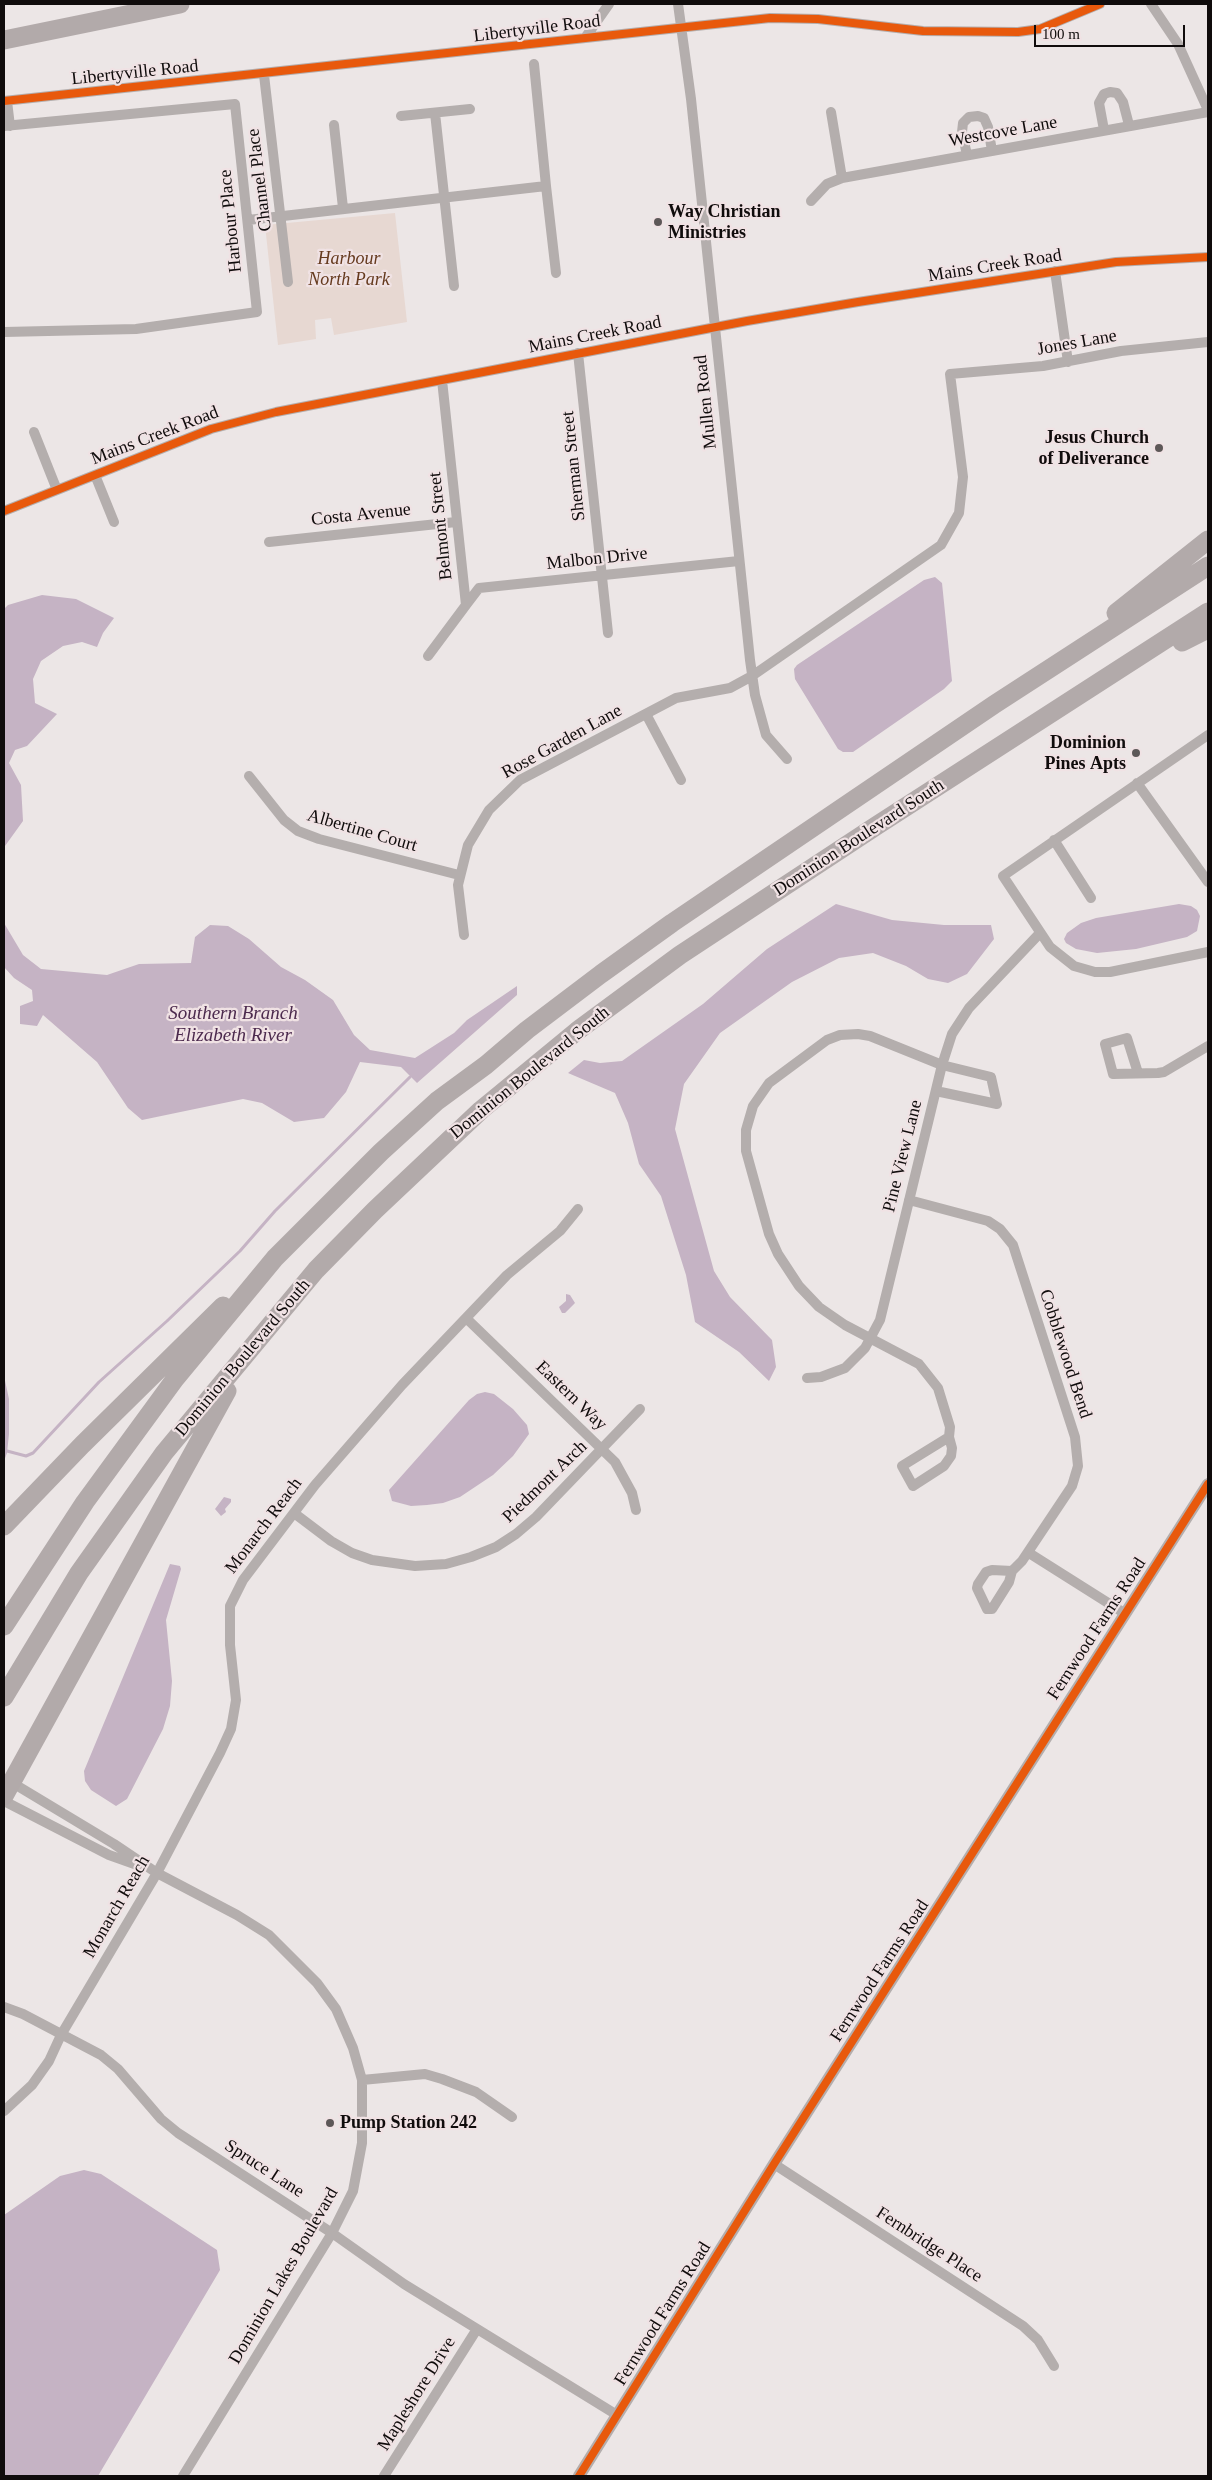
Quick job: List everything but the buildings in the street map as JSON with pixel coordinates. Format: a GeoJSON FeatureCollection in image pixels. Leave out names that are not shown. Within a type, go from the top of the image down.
{"type":"FeatureCollection","features":[{"type":"Feature","properties":{"kind":"highway"},"geometry":{"type":"LineString","coordinates":[[4,40],[180,4]]}},
{"type":"Feature","properties":{"kind":"highway"},"geometry":{"type":"LineString","coordinates":[[995,704],[1208,540]]}},
{"type":"Feature","properties":{"kind":"highway","name":"Dominion Boulevard South"},"geometry":{"type":"LineString","coordinates":[[4,1626],[49,1554],[129,1440],[175,1379],[275,1258],[381,1152],[438,1101],[542,1019],[672,923],[995,704],[1208,566]]}},
{"type":"Feature","properties":{"kind":"highway","name":"Dominion Boulevard South"},"geometry":{"type":"LineString","coordinates":[[4,1697],[79,1573],[164,1453],[316,1270],[403,1182],[481,1110],[577,1031],[688,950],[876,826],[1208,612]]}},
{"type":"Feature","properties":{"kind":"highway"},"geometry":{"type":"LineString","coordinates":[[1099,684],[1208,629]]}},
{"type":"Feature","properties":{"kind":"highway"},"geometry":{"type":"LineString","coordinates":[[4,1526],[204,1323],[275,1258]]}},
{"type":"Feature","properties":{"kind":"highway"},"geometry":{"type":"LineString","coordinates":[[8,1789],[138,1549],[255,1343]]}},
{"type":"Feature","properties":{"kind":"street","name":"Libertyville Road"},"geometry":{"type":"LineString","coordinates":[[586,38],[609,4]]}},
{"type":"Feature","properties":{"kind":"street","name":"Mullen Road"},"geometry":{"type":"LineString","coordinates":[[678,4],[752,676],[766,735],[787,759]]}},
{"type":"Feature","properties":{"kind":"street","name":"Libertyville Road"},"geometry":{"type":"LineString","coordinates":[[5,101],[264,74],[681,26],[791,18],[923,31],[1018,32],[1040,29],[1100,4]]}},
{"type":"Feature","properties":{"kind":"street"},"geometry":{"type":"LineString","coordinates":[[1151,4],[1178,44],[1208,111]]}},
{"type":"Feature","properties":{"kind":"street"},"geometry":{"type":"LineString","coordinates":[[534,64],[556,273]]}},
{"type":"Feature","properties":{"kind":"street","name":"Channel Place"},"geometry":{"type":"LineString","coordinates":[[264,74],[288,282]]}},
{"type":"Feature","properties":{"kind":"street"},"geometry":{"type":"LineString","coordinates":[[1104,130],[1099,103],[1104,94],[1110,92],[1117,94],[1123,102],[1129,125]]}},
{"type":"Feature","properties":{"kind":"street"},"geometry":{"type":"LineString","coordinates":[[5,101],[7,126]]}},
{"type":"Feature","properties":{"kind":"street","name":"Harbour Place"},"geometry":{"type":"LineString","coordinates":[[4,332],[136,329],[257,312],[235,104],[7,126]]}},
{"type":"Feature","properties":{"kind":"street"},"geometry":{"type":"LineString","coordinates":[[401,116],[470,109]]}},
{"type":"Feature","properties":{"kind":"street","name":"Westcove Lane"},"geometry":{"type":"LineString","coordinates":[[811,200],[827,184],[842,178],[1208,111]]}},
{"type":"Feature","properties":{"kind":"street"},"geometry":{"type":"LineString","coordinates":[[831,112],[842,178]]}},
{"type":"Feature","properties":{"kind":"street"},"geometry":{"type":"LineString","coordinates":[[435,113],[454,286]]}},
{"type":"Feature","properties":{"kind":"street"},"geometry":{"type":"LineString","coordinates":[[966,155],[962,132],[963,122],[969,117],[978,116],[984,118],[988,127],[992,151]]}},
{"type":"Feature","properties":{"kind":"street"},"geometry":{"type":"LineString","coordinates":[[334,124],[343,208]]}},
{"type":"Feature","properties":{"kind":"street"},"geometry":{"type":"LineString","coordinates":[[248,220],[546,186]]}},
{"type":"Feature","properties":{"kind":"street","name":"Mains Creek Road"},"geometry":{"type":"LineString","coordinates":[[4,511],[228,424],[276,412],[715,327],[1055,271],[1159,258],[1208,257]]}},
{"type":"Feature","properties":{"kind":"street"},"geometry":{"type":"LineString","coordinates":[[1055,271],[1068,362]]}},
{"type":"Feature","properties":{"kind":"street","name":"Jones Lane"},"geometry":{"type":"LineString","coordinates":[[950,374],[1043,366],[1122,351],[1208,342]]}},
{"type":"Feature","properties":{"kind":"street","name":"Sherman Street"},"geometry":{"type":"LineString","coordinates":[[578,353],[608,633]]}},
{"type":"Feature","properties":{"kind":"street","name":"Rose Garden Lane"},"geometry":{"type":"LineString","coordinates":[[464,935],[458,901],[460,875],[468,845],[489,810],[502,795],[520,780],[676,698],[730,688],[752,676],[941,545],[959,514],[963,478],[950,374]]}},
{"type":"Feature","properties":{"kind":"street","name":"Belmont Street"},"geometry":{"type":"LineString","coordinates":[[442,380],[466,605]]}},
{"type":"Feature","properties":{"kind":"street"},"geometry":{"type":"LineString","coordinates":[[34,432],[57,490]]}},
{"type":"Feature","properties":{"kind":"street"},"geometry":{"type":"LineString","coordinates":[[95,475],[114,522]]}},
{"type":"Feature","properties":{"kind":"street","name":"Costa Avenue"},"geometry":{"type":"LineString","coordinates":[[269,542],[456,522]]}},
{"type":"Feature","properties":{"kind":"street","name":"Malbon Drive"},"geometry":{"type":"LineString","coordinates":[[466,605],[479,588],[739,561]]}},
{"type":"Feature","properties":{"kind":"street"},"geometry":{"type":"LineString","coordinates":[[428,656],[466,605]]}},
{"type":"Feature","properties":{"kind":"street"},"geometry":{"type":"LineString","coordinates":[[646,714],[681,780]]}},
{"type":"Feature","properties":{"kind":"street"},"geometry":{"type":"LineString","coordinates":[[1208,735],[1003,876],[1050,947],[1062,959],[1074,966],[1095,972],[1110,972],[1208,952]]}},
{"type":"Feature","properties":{"kind":"street","name":"Albertine Court"},"geometry":{"type":"LineString","coordinates":[[250,776],[284,820],[298,831],[319,839],[460,875]]}},
{"type":"Feature","properties":{"kind":"street"},"geometry":{"type":"LineString","coordinates":[[1137,783],[1208,882]]}},
{"type":"Feature","properties":{"kind":"street"},"geometry":{"type":"LineString","coordinates":[[1054,840],[1091,898]]}},
{"type":"Feature","properties":{"kind":"street","name":"Pine View Lane"},"geometry":{"type":"LineString","coordinates":[[807,1378],[834,1373],[849,1365],[865,1348],[880,1320],[942,1064],[957,1023],[1040,932]]}},
{"type":"Feature","properties":{"kind":"street"},"geometry":{"type":"LineString","coordinates":[[936,1091],[997,1104],[991,1077],[942,1064],[870,1036],[858,1034],[840,1035],[827,1040],[768,1083],[753,1106],[748,1119],[746,1151],[765,1220],[778,1254],[799,1286],[819,1307],[845,1325],[919,1364],[938,1388],[950,1427],[951,1456],[944,1466],[913,1486],[902,1466],[949,1437]]}},
{"type":"Feature","properties":{"kind":"street"},"geometry":{"type":"LineString","coordinates":[[1138,1073],[1164,1072],[1208,1046]]}},
{"type":"Feature","properties":{"kind":"street","name":"Cobblewood Bend"},"geometry":{"type":"LineString","coordinates":[[909,1200],[988,1221],[1006,1235],[1015,1250],[1078,1453],[1077,1473],[1072,1486],[1029,1553],[1012,1571]]}},
{"type":"Feature","properties":{"kind":"street","name":"Monarch Reach"},"geometry":{"type":"LineString","coordinates":[[4,2111],[32,2085],[49,2061],[61,2035],[157,1873],[231,1729],[236,1700],[230,1646],[230,1606],[243,1580],[315,1485],[402,1385],[507,1275],[560,1231],[578,1209]]}},
{"type":"Feature","properties":{"kind":"street","name":"Eastern Way"},"geometry":{"type":"LineString","coordinates":[[466,1318],[603,1449],[625,1477],[636,1510]]}},
{"type":"Feature","properties":{"kind":"street","name":"Piedmont Arch"},"geometry":{"type":"LineString","coordinates":[[294,1513],[331,1541],[365,1557],[394,1564],[415,1566],[446,1564],[496,1547],[516,1534],[603,1449],[640,1409]]}},
{"type":"Feature","properties":{"kind":"street","name":"Fernwood Farms Road"},"geometry":{"type":"LineString","coordinates":[[579,2476],[774,2164],[1208,1484]]}},
{"type":"Feature","properties":{"kind":"street"},"geometry":{"type":"LineString","coordinates":[[1029,1553],[1124,1613]]}},
{"type":"Feature","properties":{"kind":"street","name":"Dominion Lakes Boulevard"},"geometry":{"type":"LineString","coordinates":[[8,1789],[114,1844],[157,1873],[236,1915],[269,1935],[318,1982],[336,2009],[353,2048],[362,2080],[362,2143],[353,2191],[332,2233],[183,2476]]}},
{"type":"Feature","properties":{"kind":"street","name":"Dominion Lakes Boulevard"},"geometry":{"type":"LineString","coordinates":[[4,1801],[109,1855],[157,1873]]}},
{"type":"Feature","properties":{"kind":"street","name":"Spruce Lane"},"geometry":{"type":"LineString","coordinates":[[4,2007],[23,2014],[61,2035],[88,2047],[118,2069],[145,2104],[178,2133],[332,2233],[404,2284],[617,2416]]}},
{"type":"Feature","properties":{"kind":"street"},"geometry":{"type":"LineString","coordinates":[[362,2080],[417,2074],[442,2078],[476,2092],[512,2117]]}},
{"type":"Feature","properties":{"kind":"street","name":"Fernbridge Place"},"geometry":{"type":"LineString","coordinates":[[774,2164],[1023,2326],[1038,2340],[1054,2366]]}},
{"type":"Feature","properties":{"kind":"street","name":"Mapleshore Drive"},"geometry":{"type":"LineString","coordinates":[[384,2476],[477,2329]]}},
{"type":"Feature","properties":{"kind":"green space","name":"Harbour North Park"},"geometry":{"type":"Polygon","coordinates":[[[395,213],[407,322],[334,335],[331,318],[315,320],[316,339],[278,345],[265,225],[395,213]]]}},
{"type":"Feature","properties":{"kind":"water"},"geometry":{"type":"Polygon","coordinates":[[[935,577],[942,583],[952,681],[944,689],[853,752],[843,752],[838,749],[795,679],[794,669],[797,665],[924,580],[935,577]]]}},
{"type":"Feature","properties":{"kind":"water"},"geometry":{"type":"Polygon","coordinates":[[[42,595],[76,599],[114,618],[103,633],[97,647],[82,642],[63,646],[41,661],[33,679],[35,703],[57,714],[27,746],[15,750],[9,763],[21,785],[23,821],[5,846],[4,898],[4,609],[8,605],[42,595]]]}},
{"type":"Feature","properties":{"kind":"water"},"geometry":{"type":"Polygon","coordinates":[[[836,904],[892,920],[944,925],[991,925],[994,939],[967,974],[948,983],[928,979],[906,966],[873,953],[839,958],[792,982],[720,1033],[684,1084],[675,1129],[714,1271],[730,1297],[772,1340],[776,1367],[769,1381],[739,1352],[695,1322],[686,1275],[661,1196],[639,1164],[628,1123],[615,1093],[568,1073],[584,1060],[600,1063],[622,1061],[703,1004],[767,949],[836,904]]]}},
{"type":"Feature","properties":{"kind":"water"},"geometry":{"type":"Polygon","coordinates":[[[1179,904],[1191,906],[1197,910],[1200,916],[1197,931],[1187,937],[1136,949],[1097,953],[1076,949],[1066,943],[1064,939],[1067,933],[1081,923],[1096,918],[1179,904]]]}},
{"type":"Feature","properties":{"kind":"water","name":"Southern Branch Elizabeth River"},"geometry":{"type":"Polygon","coordinates":[[[4,923],[23,955],[41,969],[107,975],[139,964],[191,963],[195,937],[210,925],[228,926],[249,939],[281,967],[305,980],[333,1000],[354,1035],[370,1050],[415,1058],[454,1033],[467,1020],[517,986],[517,995],[417,1083],[401,1067],[360,1062],[346,1092],[324,1118],[294,1122],[262,1103],[243,1099],[142,1120],[128,1108],[97,1062],[43,1015],[37,1026],[20,1024],[20,1006],[33,1001],[32,990],[14,978],[4,967],[4,923]]]}},
{"type":"Feature","properties":{"kind":"water"},"geometry":{"type":"Polygon","coordinates":[[[566,1294],[570,1295],[575,1303],[565,1313],[562,1313],[559,1307],[566,1301],[566,1294]]]}},
{"type":"Feature","properties":{"kind":"water"},"geometry":{"type":"Polygon","coordinates":[[[4,1376],[9,1399],[9,1434],[4,1461],[4,1376]]]}},
{"type":"Feature","properties":{"kind":"water"},"geometry":{"type":"Polygon","coordinates":[[[485,1392],[494,1394],[513,1409],[527,1425],[529,1434],[513,1456],[493,1475],[460,1497],[443,1503],[411,1506],[392,1501],[389,1490],[469,1400],[477,1394],[485,1392]]]}},
{"type":"Feature","properties":{"kind":"water"},"geometry":{"type":"Polygon","coordinates":[[[224,1497],[231,1499],[231,1502],[225,1509],[226,1512],[221,1516],[215,1509],[224,1497]]]}},
{"type":"Feature","properties":{"kind":"water"},"geometry":{"type":"Polygon","coordinates":[[[170,1564],[180,1566],[181,1569],[166,1620],[172,1681],[170,1706],[163,1729],[127,1799],[116,1806],[91,1790],[85,1781],[84,1771],[170,1564]]]}},
{"type":"Feature","properties":{"kind":"water"},"geometry":{"type":"Polygon","coordinates":[[[84,2170],[101,2174],[217,2250],[220,2270],[98,2476],[4,2476],[4,2215],[60,2176],[84,2170]]]}},
{"type":"Feature","properties":{"kind":"waterway"},"geometry":{"type":"LineString","coordinates":[[7,1451],[26,1456],[33,1453],[99,1382],[167,1321],[240,1251],[275,1211],[410,1077]]}},
{"type":"Feature","properties":{"kind":"cycle path"},"geometry":{"type":"LineString","coordinates":[[4,101],[770,18],[818,19],[923,31],[1018,32],[1040,29],[1100,4]]}},
{"type":"Feature","properties":{"kind":"cycle path"},"geometry":{"type":"LineString","coordinates":[[4,511],[211,429],[276,412],[747,321],[858,302],[1116,262],[1208,257]]}},
{"type":"Feature","properties":{"kind":"cycle path"},"geometry":{"type":"LineString","coordinates":[[579,2476],[774,2164],[1208,1484]]}},
{"type":"Feature","properties":{"kind":"place","name":"Way Christian Ministries"},"geometry":{"type":"Point","coordinates":[658,222]}},
{"type":"Feature","properties":{"kind":"place","name":"Jesus Church of Deliverance"},"geometry":{"type":"Point","coordinates":[1159,448]}},
{"type":"Feature","properties":{"kind":"place","name":"Dominion Pines Apts"},"geometry":{"type":"Point","coordinates":[1136,753]}},
{"type":"Feature","properties":{"kind":"place","name":"Pump Station 242"},"geometry":{"type":"Point","coordinates":[330,2123]}}]}
